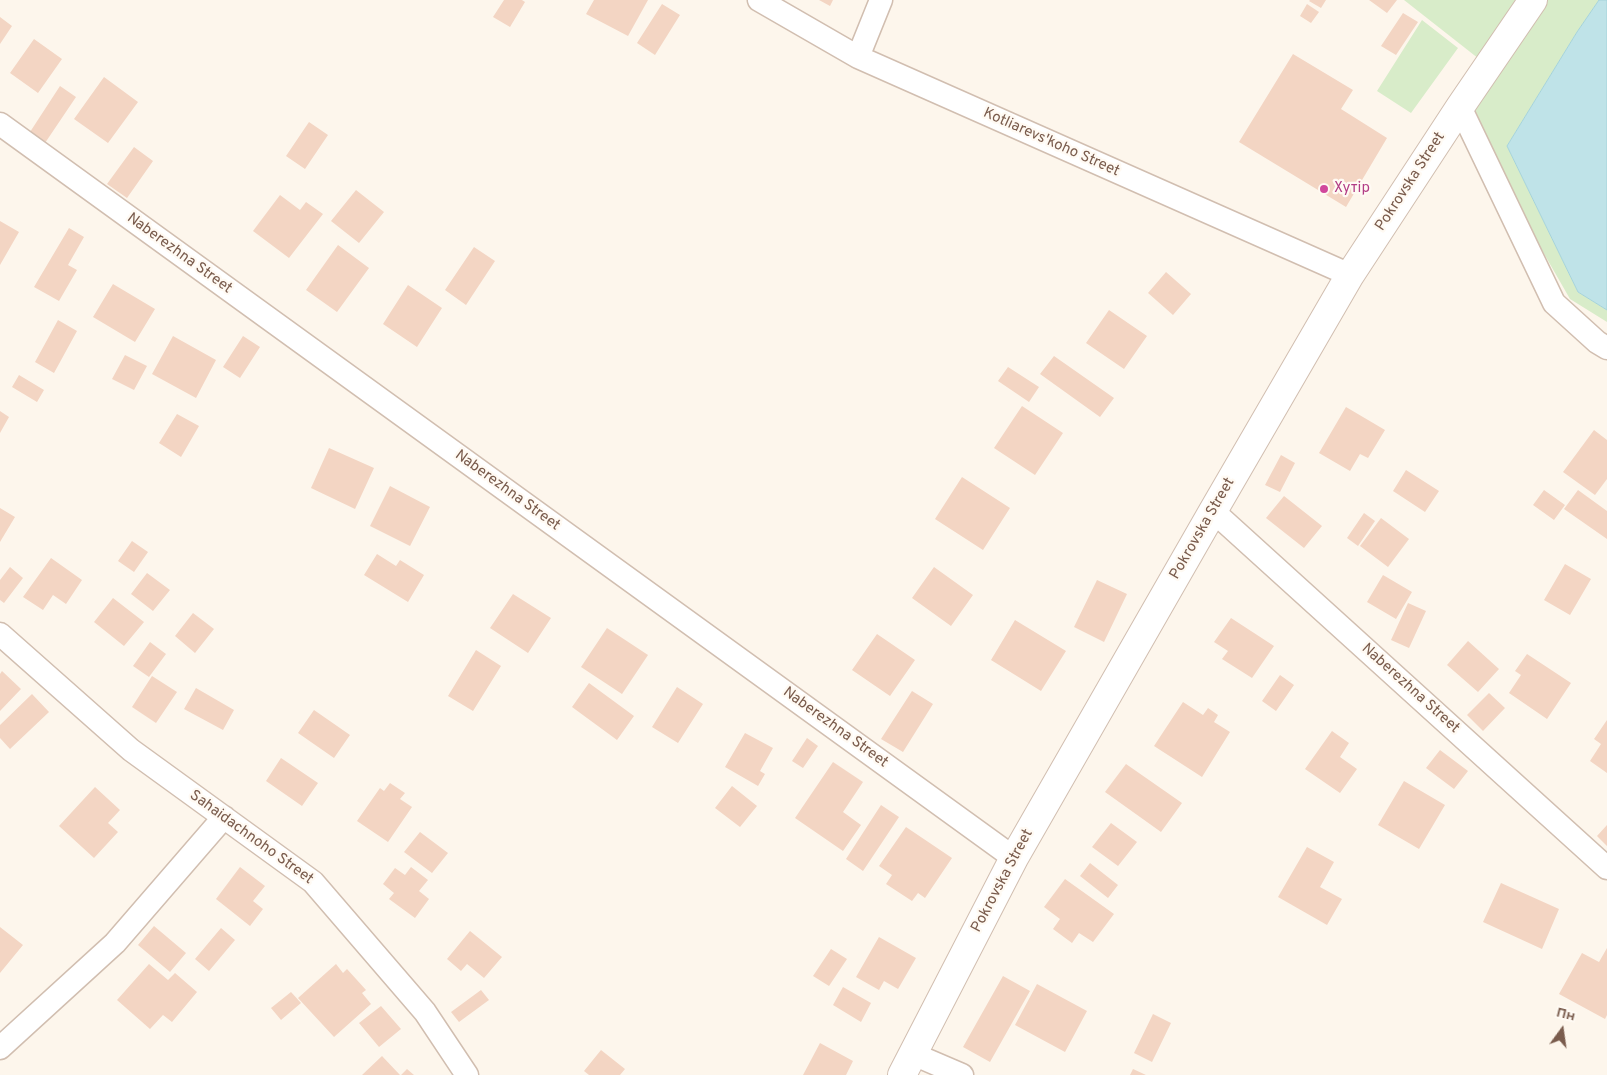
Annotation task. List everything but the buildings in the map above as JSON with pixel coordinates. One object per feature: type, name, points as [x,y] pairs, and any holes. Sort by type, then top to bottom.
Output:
[{"type":"street","name":"Kotliarevs'koho Street","points":[[759,0],[858,57],[1350,275]]},
{"type":"street","points":[[858,57],[880,0]]},
{"type":"street","name":"Pokrovska Street","points":[[908,1064],[1014,858],[1212,511],[1350,275],[1533,0]]},
{"type":"street","points":[[1460,107],[1554,303],[1597,342],[1607,348]]},
{"type":"street","name":"Naberezhna Street","points":[[0,124],[1014,858]]},
{"type":"street","name":"Naberezhna Street","points":[[1212,511],[1607,868]]},
{"type":"street","name":"Sahaidachnoho Street","points":[[0,634],[131,750],[313,882],[425,1012],[467,1075]]},
{"type":"street","points":[[0,1048],[115,943],[224,817]]},
{"type":"street","points":[[908,1064],[962,1075]]},
{"type":"green space","points":[[1404,0],[1599,0],[1577,32],[1507,146],[1578,292],[1607,310],[1607,322],[1570,299],[1460,107],[1488,66]]},
{"type":"green space","points":[[1422,20],[1458,48],[1411,113],[1377,91]]},
{"type":"water","points":[[1599,0],[1607,0],[1607,310],[1578,292],[1507,146],[1577,32]]},
{"type":"place","name":"Хутір","points":[[1324,189]]}]
